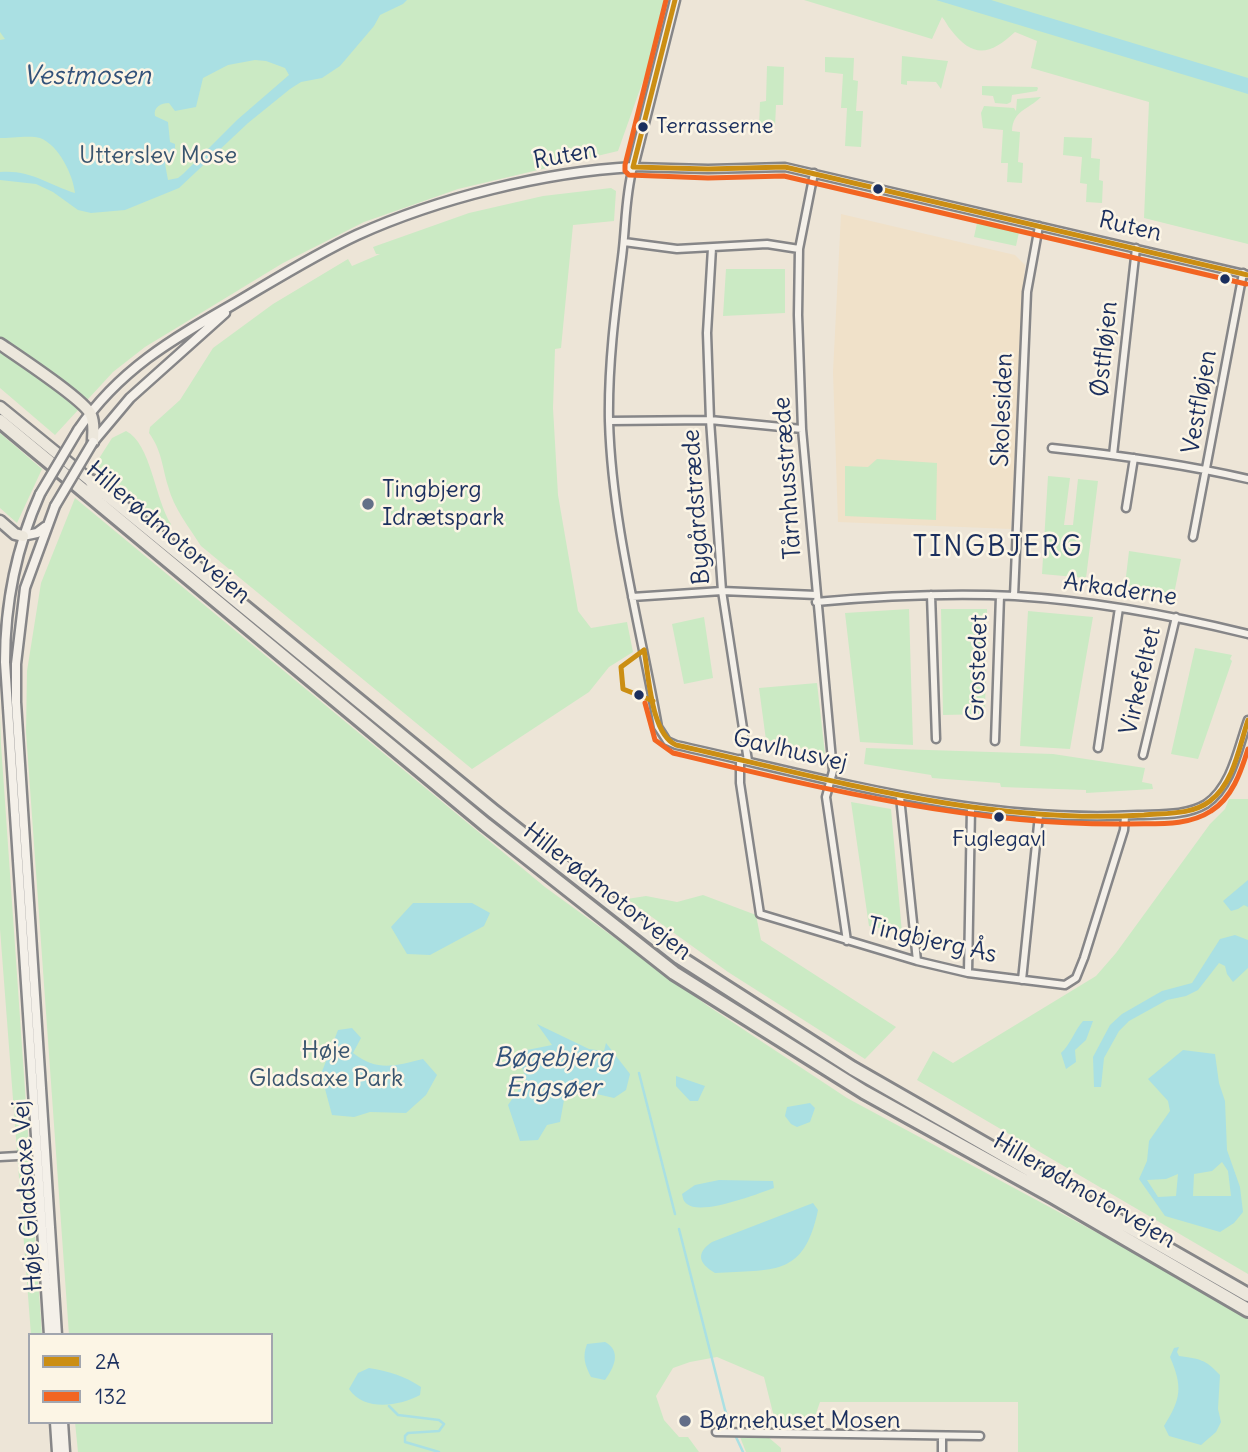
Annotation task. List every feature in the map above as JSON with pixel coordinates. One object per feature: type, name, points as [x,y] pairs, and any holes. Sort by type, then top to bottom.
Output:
[{"type":"highway","name":"Hillerødmotorvejen","points":[[0,421],[486,825],[674,973],[864,1092],[1052,1196],[1248,1310]]},
{"type":"highway","name":"Hillerødmotorvejen","points":[[92,482],[493,811],[679,957],[852,1068],[1248,1295]]},
{"type":"main road","points":[[0,344],[41,372],[90,412],[94,425],[93,442]]},
{"type":"main road","name":"Hillerødmotorvejen","points":[[0,407],[92,482]]},
{"type":"main road","points":[[0,520],[15,534],[23,536]]},
{"type":"street","points":[[632,597],[619,520],[609,421],[611,340],[624,242],[627,189],[675,0]]},
{"type":"street","name":"Ruten","points":[[90,412],[115,385],[164,345],[345,242],[400,218],[457,198],[602,168],[785,167],[1246,274]]},
{"type":"street","name":"Tårnhusstræde","points":[[814,173],[799,249],[802,429],[833,771],[826,797],[847,941]]},
{"type":"street","name":"Skolesiden","points":[[1014,596],[1027,292],[1039,226]]},
{"type":"street","points":[[624,242],[677,249],[767,244],[799,249]]},
{"type":"street","name":"Bygårdstræde","points":[[712,248],[707,333],[722,591],[744,760],[740,783],[760,914]]},
{"type":"street","name":"Østfløjen","points":[[1113,455],[1136,248]]},
{"type":"street","name":"Vestfløjen","points":[[1193,537],[1246,274]]},
{"type":"street","name":"Ruten","points":[[93,442],[130,398],[238,301]]},
{"type":"street","name":"Høje Gladsaxe Vej","points":[[49,1333],[5,662],[7,608],[23,536],[40,494],[90,412]]},
{"type":"street","points":[[609,421],[710,419],[802,429]]},
{"type":"street","name":"Høje Gladsaxe Vej","points":[[57,1333],[16,702],[16,664],[24,588],[55,506],[93,442]]},
{"type":"street","points":[[1052,448],[1134,458],[1248,480]]},
{"type":"street","points":[[1126,508],[1134,458]]},
{"type":"street","points":[[23,536],[37,533],[46,527]]},
{"type":"street","name":"Arkaderne","points":[[632,597],[722,591],[816,599],[931,595],[1014,596],[1176,617],[1248,634]]},
{"type":"street","name":"Grostedet","points":[[931,595],[936,739]]},
{"type":"street","name":"Grostedet","points":[[995,741],[1000,596]]},
{"type":"street","name":"Gavlhusvej","points":[[632,597],[658,727],[667,741],[900,797],[1039,815],[1125,816],[1185,812],[1198,808],[1219,793],[1230,775],[1248,720]]},
{"type":"street","name":"Virkefeltet","points":[[1098,748],[1119,608]]},
{"type":"street","name":"Virkefeltet","points":[[1143,755],[1176,617]]},
{"type":"street","points":[[900,797],[917,961]]},
{"type":"street","points":[[968,973],[971,808]]},
{"type":"street","points":[[1022,980],[1039,815]]},
{"type":"street","name":"Tingbjerg Ås","points":[[760,914],[917,961],[968,973],[1065,985],[1071,983],[1080,973],[1124,830],[1125,816]]},
{"type":"street","points":[[0,1157],[18,1156]]},
{"type":"street","points":[[55,1424],[57,1452]]},
{"type":"street","points":[[63,1424],[65,1452]]},
{"type":"street","points":[[716,1432],[981,1436]]},
{"type":"street","points":[[942,1436],[942,1452]]},
{"type":"shaded area","points":[[841,214],[1015,255],[1025,265],[1011,529],[838,522],[833,372]]},
{"type":"green space","name":"Utterslev Mose","points":[[0,0],[668,0],[654,50],[618,151],[458,189],[364,222],[283,263],[145,347],[113,372],[55,435],[0,388]]},
{"type":"green space","points":[[804,0],[1248,0],[1248,244],[1144,218],[1149,102],[1031,68],[1037,41],[1015,32],[990,49],[975,50],[959,40],[942,17],[932,39]]},
{"type":"green space","points":[[902,56],[948,61],[941,89],[936,82],[907,81],[907,85],[901,84]]},
{"type":"green space","points":[[825,57],[854,58],[853,80],[858,81],[856,111],[863,111],[861,147],[845,146],[847,108],[841,108],[843,74],[825,72]]},
{"type":"green space","points":[[767,66],[784,67],[783,105],[776,105],[775,127],[759,127],[760,102],[766,101]]},
{"type":"green space","points":[[982,86],[1038,88],[1037,91],[1012,95],[1011,102],[1007,104],[995,103],[993,96],[982,95]]},
{"type":"green space","points":[[1041,97],[1018,114],[1013,124],[1012,131],[1020,132],[1018,162],[1023,163],[1022,183],[1007,182],[1008,163],[1001,163],[1003,130],[983,128],[981,113],[984,106],[1014,108],[1016,111],[1017,99]]},
{"type":"green space","points":[[1064,137],[1092,138],[1091,158],[1100,159],[1102,203],[1086,202],[1087,184],[1080,183],[1082,157],[1063,155]]},
{"type":"green space","name":"Tingbjerg Idrætspark","points":[[611,188],[616,191],[614,221],[573,225],[561,348],[555,349],[553,408],[558,495],[578,611],[591,628],[627,622],[633,652],[609,667],[589,692],[472,769],[201,546],[174,502],[159,452],[149,433],[150,427],[180,400],[213,348],[273,304],[348,259],[352,266],[380,254],[376,254],[373,247],[469,213],[543,196]]},
{"type":"green space","points":[[977,223],[1019,232],[1016,246],[974,237]]},
{"type":"green space","points":[[726,269],[785,269],[785,313],[723,316]]},
{"type":"green space","points":[[126,431],[134,437],[147,459],[165,514],[171,524],[168,533],[93,468],[112,438]]},
{"type":"green space","points":[[0,433],[42,469],[17,523],[0,508]]},
{"type":"green space","points":[[877,459],[937,463],[936,520],[845,516],[845,466],[868,467]]},
{"type":"green space","points":[[1048,476],[1070,478],[1064,525],[1073,525],[1078,479],[1098,481],[1086,578],[1042,574]]},
{"type":"green space","name":"Høje Gladsaxe Park","points":[[75,498],[545,887],[708,1006],[847,1098],[1248,1314],[1248,1452],[1018,1452],[1018,1402],[820,1402],[812,1425],[775,1421],[764,1377],[717,1357],[673,1368],[656,1396],[664,1420],[679,1437],[688,1437],[699,1452],[78,1452],[75,1424],[273,1424],[273,1333],[69,1333],[26,732],[27,671],[41,583]]},
{"type":"green space","points":[[1129,551],[1181,559],[1174,594],[1125,585]]},
{"type":"green space","points":[[909,609],[913,745],[860,742],[845,613]]},
{"type":"green space","points":[[941,609],[987,609],[985,714],[943,715]]},
{"type":"green space","points":[[1028,611],[1093,617],[1070,749],[1020,746]]},
{"type":"green space","points":[[704,617],[713,678],[684,684],[672,624]]},
{"type":"green space","points":[[1195,648],[1232,655],[1198,759],[1171,754]]},
{"type":"green space","points":[[817,683],[825,754],[766,740],[759,688]]},
{"type":"green space","points":[[0,716],[42,1333],[31,1333],[0,929]]},
{"type":"green space","points":[[866,748],[1053,754],[1145,768],[1142,782],[1152,784],[1153,789],[1086,793],[1086,790],[1001,787],[1000,783],[932,778],[931,775],[864,764]]},
{"type":"green space","points":[[1229,799],[1248,799],[1248,1274],[917,1080],[933,1051],[953,1063],[1096,976],[1116,953],[1210,824],[1225,809]]},
{"type":"green space","points":[[851,802],[891,809],[902,933],[869,926]]},
{"type":"green space","points":[[703,895],[756,915],[761,940],[896,1027],[865,1059],[728,972],[627,899],[646,896],[677,902]]},
{"type":"green space","points":[[740,1437],[768,1437],[781,1448],[781,1452],[746,1452]]},
{"type":"water","name":"Vestmosen","points":[[0,0],[407,0],[380,15],[340,66],[322,78],[301,82],[290,89],[248,123],[179,188],[125,210],[91,213],[78,210],[53,192],[36,184],[0,180],[0,172],[20,173],[75,193],[64,161],[47,142],[32,137],[0,138],[0,40],[5,39],[0,32]],"holes":[[[255,60],[285,68],[289,75],[237,120],[183,174],[168,180],[165,164],[175,149],[175,144],[170,142],[168,122],[155,116],[156,108],[169,103],[175,111],[196,107],[203,78],[228,65]]]},
{"type":"water","points":[[936,0],[991,0],[1248,78],[1248,94]]},
{"type":"water","points":[[1248,880],[1248,907],[1244,905],[1231,911],[1223,901]]},
{"type":"water","points":[[413,903],[472,903],[490,913],[484,926],[430,955],[407,954],[391,927]]},
{"type":"water","points":[[1235,935],[1248,940],[1248,968],[1233,982],[1225,966],[1219,963],[1198,990],[1167,1000],[1129,1021],[1119,1031],[1104,1058],[1101,1087],[1094,1087],[1093,1057],[1110,1025],[1122,1014],[1162,991],[1192,983],[1220,939]]},
{"type":"water","points":[[1083,1021],[1093,1021],[1086,1040],[1075,1050],[1076,1062],[1066,1069],[1061,1053]]},
{"type":"water","name":"Bøgebjerg Engsøer","points":[[537,1024],[589,1049],[604,1051],[606,1043],[630,1074],[626,1090],[614,1098],[584,1091],[564,1100],[560,1122],[547,1125],[538,1140],[520,1141],[508,1105],[526,1079],[517,1052],[552,1045]]},
{"type":"water","name":"Bøgebjerg Engsøer","points":[[352,1028],[361,1038],[353,1053],[362,1059],[387,1066],[423,1059],[437,1075],[426,1095],[406,1113],[370,1112],[354,1117],[332,1115],[321,1074],[338,1030]]},
{"type":"water","points":[[1183,1050],[1215,1054],[1219,1083],[1225,1101],[1227,1150],[1240,1187],[1243,1212],[1234,1223],[1220,1232],[1165,1216],[1139,1179],[1147,1161],[1149,1141],[1170,1111],[1168,1101],[1148,1079]],"holes":[[[1222,1162],[1228,1171],[1231,1196],[1193,1196],[1194,1174],[1212,1171]],[[1178,1174],[1176,1196],[1158,1197],[1147,1180],[1166,1179]]]},
{"type":"water","points":[[676,1076],[705,1086],[698,1101],[690,1101],[676,1086]]},
{"type":"water","points":[[810,1103],[815,1108],[810,1122],[797,1127],[791,1124],[785,1116],[787,1107]]},
{"type":"water","points":[[719,1180],[773,1181],[774,1188],[716,1206],[694,1207],[684,1201],[682,1194],[695,1185]]},
{"type":"water","points":[[813,1203],[818,1210],[812,1232],[795,1259],[783,1266],[715,1273],[702,1262],[703,1250],[712,1242]]},
{"type":"water","points":[[605,1342],[613,1350],[615,1360],[605,1380],[591,1377],[584,1357],[587,1344]]},
{"type":"water","points":[[1179,1347],[1179,1356],[1202,1361],[1220,1375],[1218,1409],[1221,1422],[1216,1432],[1201,1445],[1169,1436],[1164,1426],[1177,1400],[1177,1377],[1170,1357],[1174,1348]]},
{"type":"water","points":[[369,1368],[390,1372],[409,1380],[421,1387],[420,1395],[393,1404],[364,1401],[349,1389],[358,1373]]},
{"type":"waterway","points":[[639,1073],[675,1214]]},
{"type":"waterway","points":[[679,1229],[732,1429]]},
{"type":"waterway","points":[[389,1406],[398,1415],[439,1420],[444,1424],[439,1431],[408,1433],[405,1436],[405,1442],[439,1452]]},
{"type":"waterway","points":[[736,1437],[743,1452]]},
{"type":"transit line","name":"132","points":[[666,0],[625,165],[625,171],[629,175],[708,178],[784,176],[1246,284]]},
{"type":"transit line","name":"2A","points":[[633,167],[675,0]]},
{"type":"transit line","name":"2A","points":[[633,167],[785,167],[1248,275]]},
{"type":"transit line","name":"2A","points":[[644,650],[656,717],[668,739],[676,745],[849,785],[966,806],[1025,813],[1144,815],[1178,812],[1203,806],[1225,785],[1235,764],[1248,720]]},
{"type":"transit line","name":"2A","points":[[644,650],[621,667],[623,689],[653,701]]},
{"type":"transit line","name":"132","points":[[645,703],[655,740],[673,753],[842,792],[955,812],[1013,819],[1128,824],[1192,820],[1211,811],[1225,799],[1239,775],[1248,749]]},
{"type":"place","name":"Terrasserne","points":[[643,127]]},
{"type":"place","name":"Tingbjerg Idrætspark","points":[[368,504]]},
{"type":"place","name":"Fuglegavl","points":[[999,817]]},
{"type":"place","name":"Børnehuset Mosen","points":[[685,1421]]},
{"type":"district","name":"TINGBJERG","points":[[998,548]]}]
